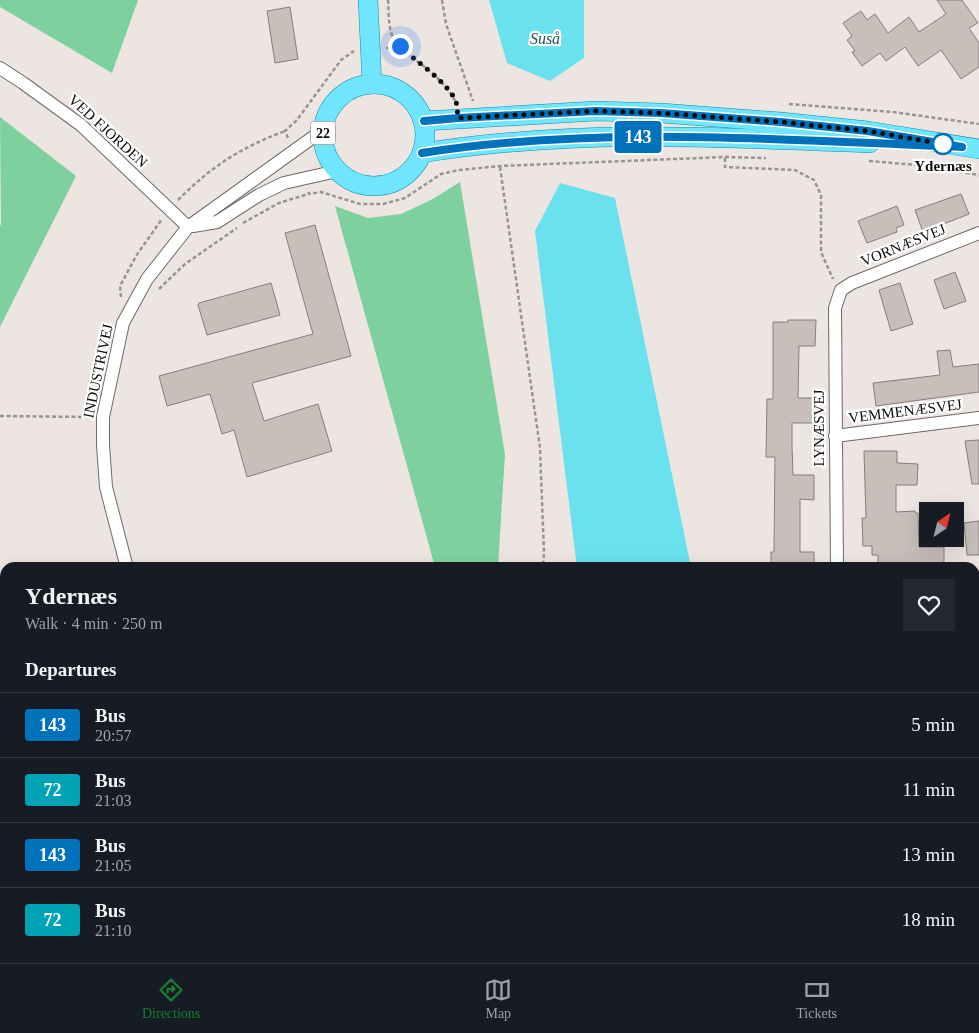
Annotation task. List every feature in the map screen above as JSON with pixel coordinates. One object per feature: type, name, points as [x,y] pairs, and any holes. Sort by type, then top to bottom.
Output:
[{"type":"main road","points":[[368,0],[372,84]]},
{"type":"main road","name":"22","points":[[337,171],[328,159],[323,130],[326,116],[334,103],[344,93],[357,86],[386,85],[410,98],[418,108],[424,121]]},
{"type":"main road","points":[[337,171],[351,181],[367,186],[384,186],[400,179],[414,168],[422,153],[426,137],[424,121],[596,111],[661,113],[781,122],[868,131],[970,148]]},
{"type":"main road","points":[[422,153],[458,147],[586,138],[703,137],[970,148]]},
{"type":"street","name":"VED FJORDEN","points":[[0,68],[81,125],[188,227]]},
{"type":"street","name":"INDUSTRIVEJ","points":[[125,562],[106,487],[102,444],[103,417],[123,323],[147,279],[188,227],[323,130]]},
{"type":"street","points":[[188,227],[217,222],[259,195],[284,183],[337,171]]},
{"type":"street","name":"VORNÆSVEJ","points":[[841,290],[852,283],[979,233]]},
{"type":"street","name":"LYNÆSVEJ","points":[[837,562],[835,308],[841,290]]},
{"type":"street","name":"VEMMENÆSVEJ","points":[[835,436],[979,418]]},
{"type":"path","points":[[388,0],[389,24],[392,35],[412,58],[432,72],[446,88],[456,102],[458,118]]},
{"type":"path","points":[[442,0],[446,24],[472,101]]},
{"type":"path","points":[[458,147],[459,170]]},
{"type":"path","points":[[725,157],[726,167],[795,170],[814,180],[820,195],[821,252],[830,275],[841,290]]},
{"type":"path","points":[[500,166],[540,448],[543,562]]},
{"type":"path","points":[[158,290],[185,264],[241,225],[279,203],[309,194]]},
{"type":"path","points":[[0,416],[103,417]]},
{"type":"green space","points":[[0,0],[138,0],[112,73],[0,7]]},
{"type":"green space","points":[[0,117],[76,176],[0,327],[1,224]]},
{"type":"green space","points":[[460,182],[505,454],[498,562],[434,562],[335,206],[368,218],[401,214],[431,200]]},
{"type":"water","name":"Suså","points":[[489,0],[584,0],[584,58],[550,81],[507,63]]},
{"type":"water","points":[[560,183],[615,198],[690,562],[576,562],[535,231]]},
{"type":"building","points":[[937,0],[962,0],[978,23],[969,28],[979,43],[979,67],[961,79],[941,50],[918,66],[905,47],[886,61],[880,53],[862,66],[852,52],[855,51],[847,40],[852,36],[843,23],[861,11],[867,20],[875,14],[888,33],[909,17],[919,32],[946,14]]},
{"type":"building","points":[[290,7],[298,59],[275,63],[267,11]]},
{"type":"building","points":[[961,194],[969,214],[923,232],[915,210]]},
{"type":"building","points":[[897,206],[904,225],[896,228],[897,232],[867,243],[858,221]]},
{"type":"building","points":[[315,225],[351,356],[252,383],[264,421],[318,404],[332,451],[247,477],[234,430],[222,434],[210,394],[167,406],[159,376],[313,334],[285,233]]},
{"type":"building","points":[[955,272],[966,301],[944,309],[934,280]]},
{"type":"building","points":[[271,283],[280,315],[207,335],[199,303]]},
{"type":"building","points":[[900,283],[913,324],[891,331],[879,290]]},
{"type":"building","points":[[788,320],[816,320],[815,346],[799,346],[798,398],[815,398],[815,423],[792,423],[793,475],[814,475],[814,500],[800,499],[800,552],[814,552],[814,562],[771,562],[771,552],[774,552],[775,457],[766,457],[767,399],[773,399],[773,322],[788,322]]},
{"type":"building","points":[[950,350],[953,367],[979,364],[979,392],[876,406],[873,383],[940,375],[937,351]]},
{"type":"building","points":[[979,440],[979,484],[972,484],[965,441]]},
{"type":"building","points":[[864,451],[897,451],[897,463],[918,464],[917,485],[896,485],[896,512],[915,511],[915,513],[918,513],[919,548],[944,548],[944,562],[878,562],[878,555],[872,555],[872,546],[863,546],[862,518],[866,518]]},
{"type":"building","points":[[979,521],[979,555],[967,555],[964,523]]},
{"type":"bus line","name":"143","points":[[422,153],[458,147],[586,138],[713,137],[962,147],[868,131],[661,113],[596,111],[424,121]]},
{"type":"place","name":"Ydernæs","points":[[943,144]]},
{"type":"route","points":[[400,46],[412,58],[432,72],[446,88],[456,102],[458,118],[596,111],[661,113],[868,131],[943,144]]}]
